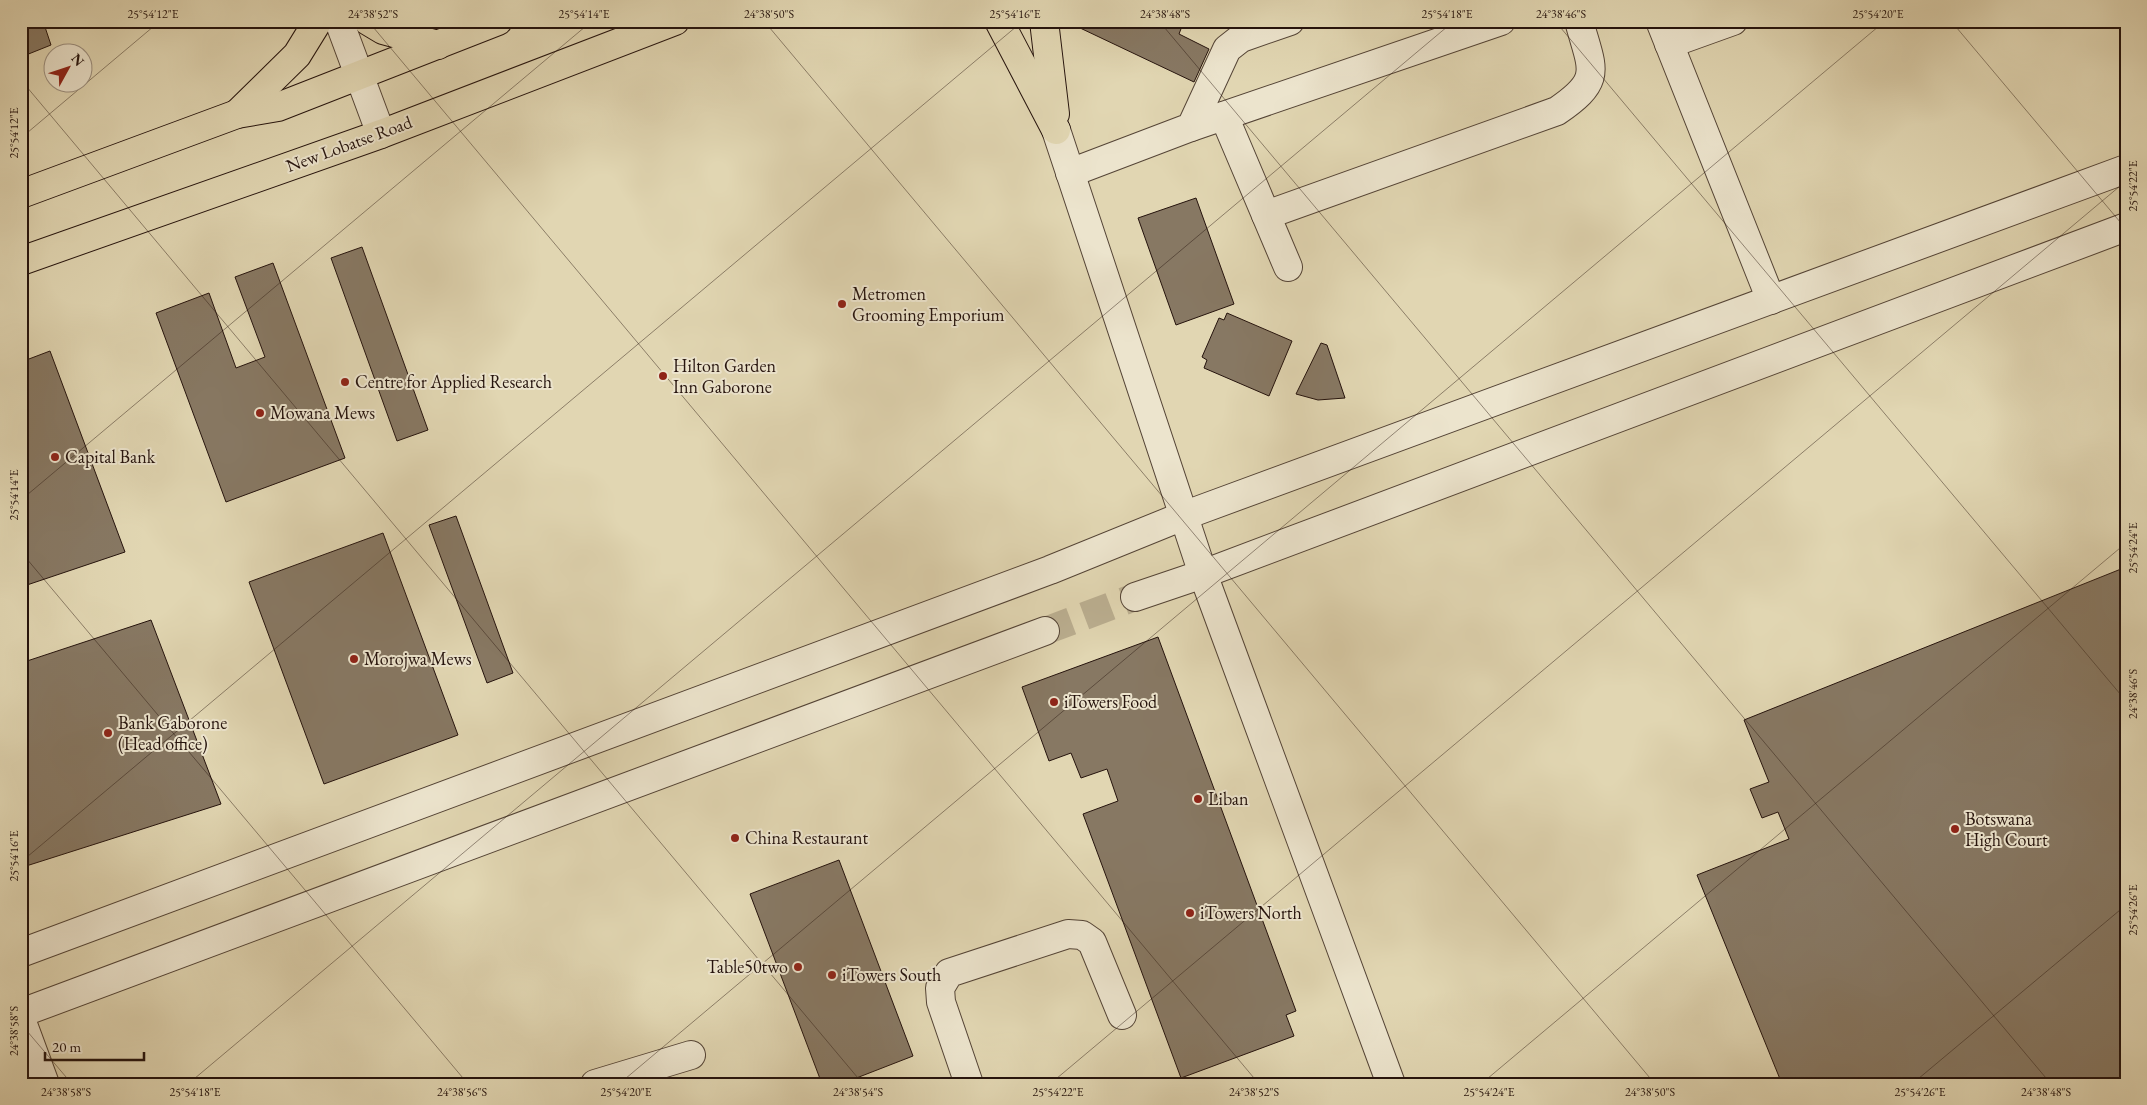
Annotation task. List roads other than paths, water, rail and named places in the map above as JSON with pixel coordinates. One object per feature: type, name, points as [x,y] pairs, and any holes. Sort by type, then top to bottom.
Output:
[{"type":"main road","points":[[237,114],[297,55],[318,21]]},
{"type":"main road","points":[[368,21],[383,30],[438,45]]},
{"type":"main road","points":[[21,194],[237,114],[278,107],[498,21]]},
{"type":"main road","name":"New Lobatse Road","points":[[21,262],[381,134],[676,21]]},
{"type":"main road","points":[[998,21],[1056,130]]},
{"type":"main road","points":[[1044,21],[1056,130]]},
{"type":"street","points":[[338,21],[381,134]]},
{"type":"street","points":[[1191,127],[1227,49],[1240,38],[1290,21]]},
{"type":"street","points":[[1070,173],[1191,127],[1501,21]]},
{"type":"street","points":[[1266,215],[1557,111],[1573,100],[1587,86],[1592,69],[1579,21]]},
{"type":"street","points":[[1733,21],[1665,33],[1771,300]]},
{"type":"street","points":[[1224,116],[1288,267]]},
{"type":"street","points":[[1056,130],[1203,574],[1391,1084]]},
{"type":"street","points":[[21,953],[1032,577],[1183,516],[2126,169]]},
{"type":"street","points":[[1135,597],[1203,574],[2126,227]]},
{"type":"street","points":[[21,1013],[1045,631]]},
{"type":"street","points":[[969,1084],[941,1002],[940,988],[949,973],[1068,934],[1082,935],[1092,942],[1122,1015]]},
{"type":"street","points":[[21,1019],[45,1084]]},
{"type":"street","points":[[595,1084],[691,1055]]},
{"type":"tunnel","points":[[1045,631],[1135,597]]},
{"type":"place","name":"Metromen Grooming Emporium","points":[[842,304]]},
{"type":"place","name":"Hilton Garden Inn Gaborone","points":[[663,376]]},
{"type":"place","name":"Centre for Applied Research","points":[[345,382]]},
{"type":"place","name":"Mowana Mews","points":[[260,413]]},
{"type":"place","name":"Capital Bank","points":[[55,457]]},
{"type":"place","name":"Morojwa Mews","points":[[354,659]]},
{"type":"place","name":"iTowers Food","points":[[1054,702]]},
{"type":"place","name":"Bank Gaborone (Head office)","points":[[108,733]]},
{"type":"place","name":"Liban","points":[[1198,799]]},
{"type":"place","name":"Botswana High Court","points":[[1955,829]]},
{"type":"place","name":"China Restaurant","points":[[735,838]]},
{"type":"place","name":"iTowers North","points":[[1190,913]]},
{"type":"place","name":"Table50two","points":[[798,967]]},
{"type":"place","name":"iTowers South","points":[[832,975]]}]
